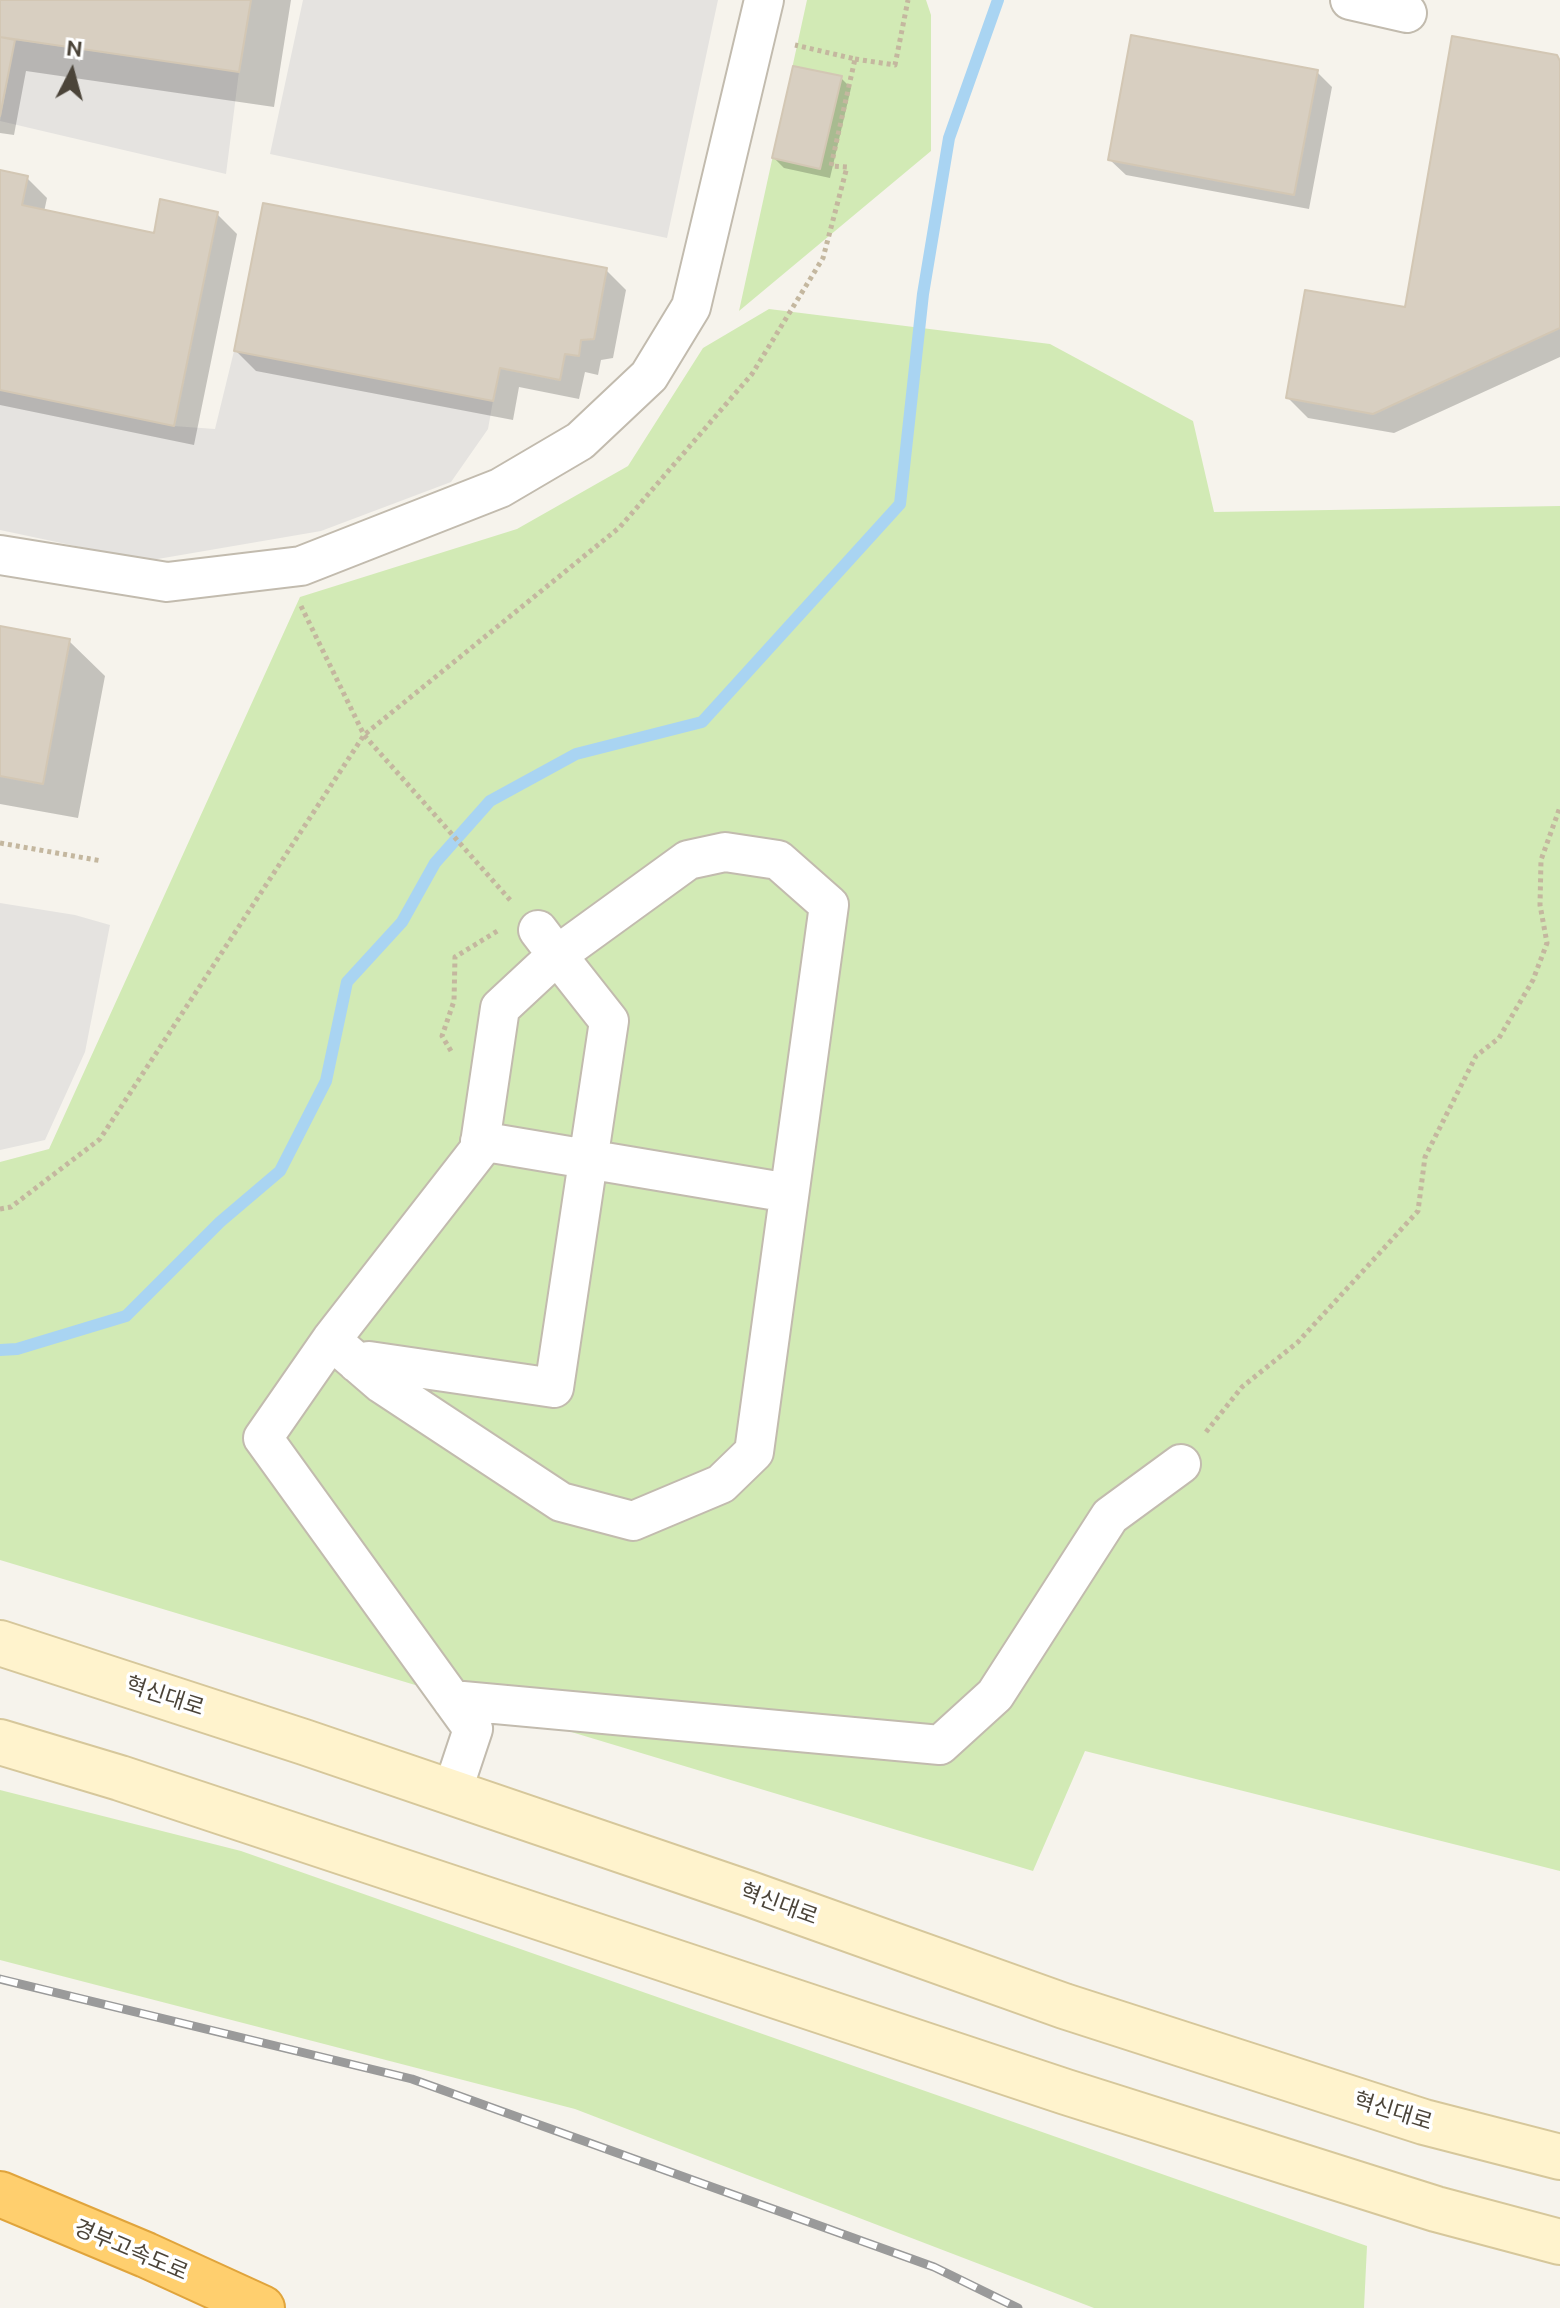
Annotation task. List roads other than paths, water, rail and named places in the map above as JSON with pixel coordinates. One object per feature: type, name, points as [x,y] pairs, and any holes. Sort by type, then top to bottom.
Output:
[{"type":"highway","name":"경부고속도로","points":[[0,2194],[262,2308]]},
{"type":"main road","name":"혁신대로","points":[[0,1643],[452,1792],[1079,2011],[1424,2122],[1560,2157]]},
{"type":"main road","points":[[0,1742],[135,1783],[1066,2092],[1436,2209],[1560,2242]]},
{"type":"street","points":[[1350,0],[1407,13]]},
{"type":"street","points":[[0,555],[167,582],[301,566],[500,488],[580,441],[649,376],[691,307],[760,18]]},
{"type":"street","points":[[344,1352],[382,1384],[561,1502],[633,1521],[721,1484],[754,1452],[829,905],[778,860],[725,852],[688,860],[547,943],[500,1008],[479,1150],[344,1352],[263,1438],[473,1729],[452,1792]]},
{"type":"street","points":[[344,1352],[369,1361],[554,1388],[609,1021],[547,943]]},
{"type":"street","points":[[480,1141],[789,1193]]},
{"type":"street","points":[[452,1700],[940,1745],[995,1695],[1110,1516],[1181,1464]]},
{"type":"waterway","points":[[0,1350],[17,1349],[126,1316],[220,1222],[280,1171],[326,1081],[347,982],[402,922],[435,863],[490,801],[576,754],[702,722],[900,504],[923,294],[949,138],[998,0]]},
{"type":"railway","points":[[0,1979],[412,2079],[934,2267],[1018,2308]]}]
